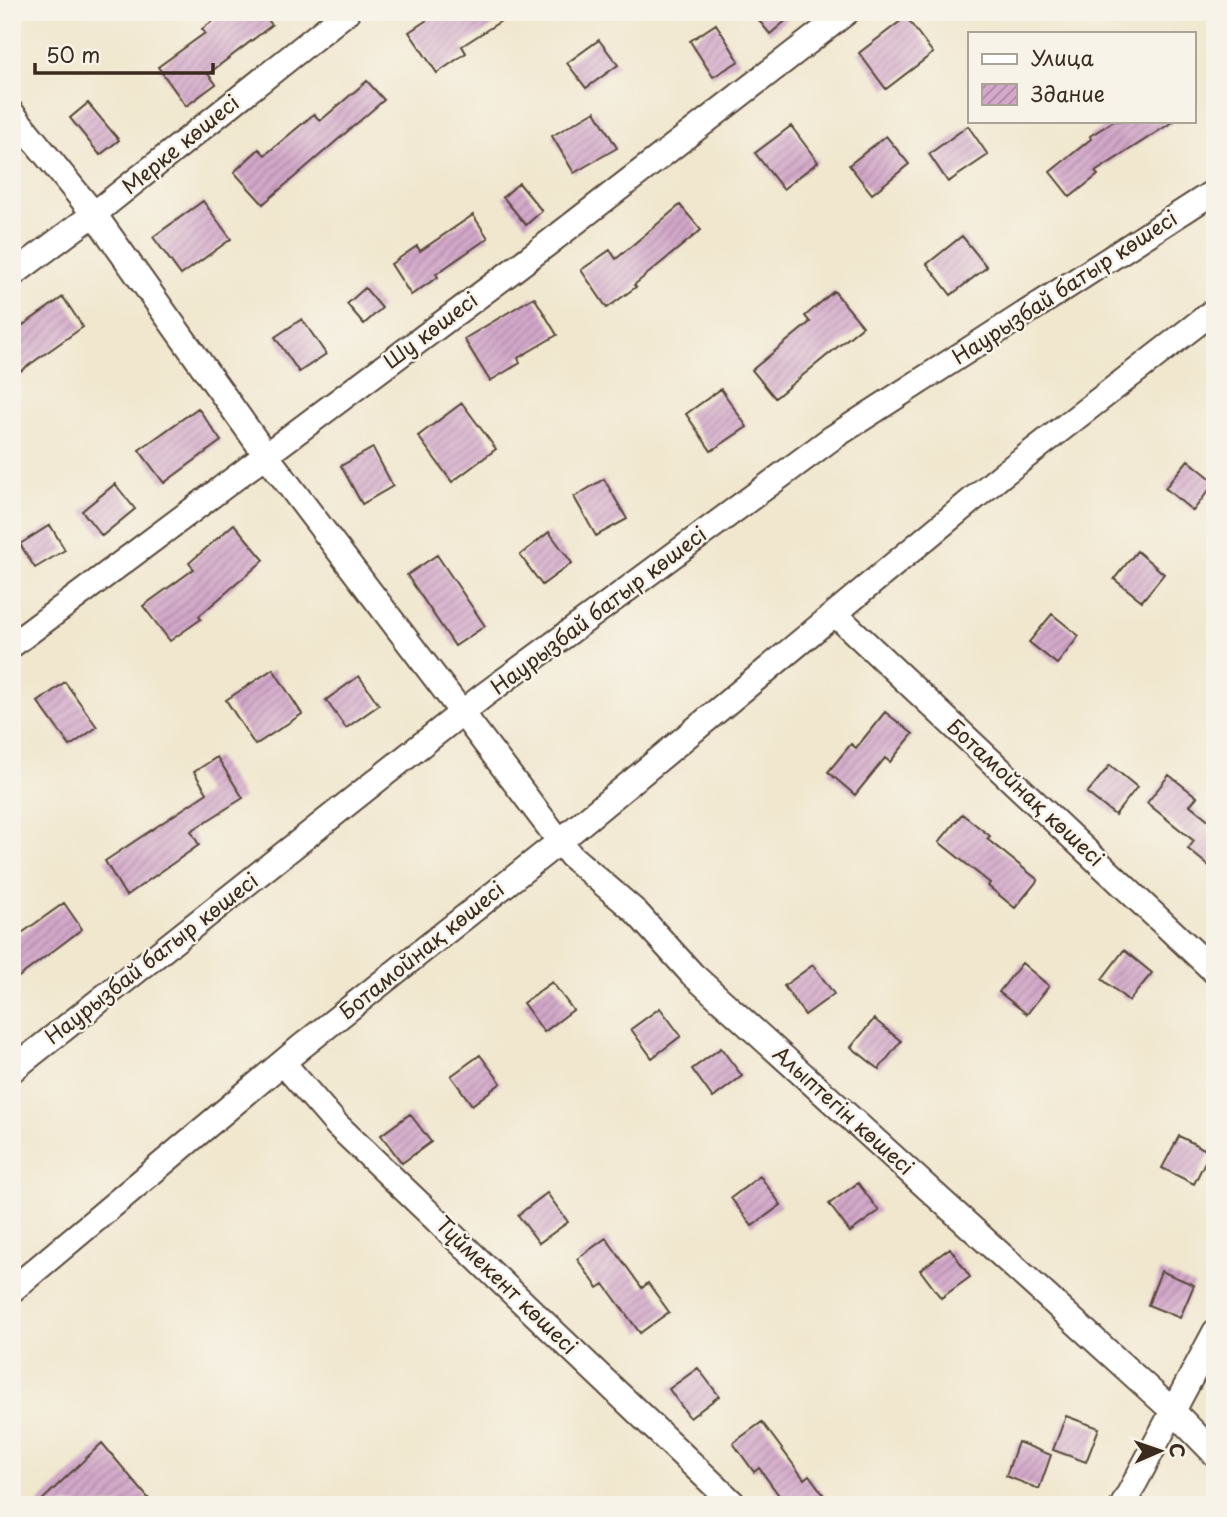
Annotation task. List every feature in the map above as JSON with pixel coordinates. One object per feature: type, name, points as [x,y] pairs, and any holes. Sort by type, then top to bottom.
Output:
[{"type":"street","name":"Мерке көшесі","points":[[12,275],[94,214],[347,12]]},
{"type":"street","name":"Шу көшесі","points":[[12,645],[520,265],[847,12]]},
{"type":"street","name":"Алыптегін көшесі","points":[[12,113],[94,214],[266,455],[570,856],[636,912],[692,974],[1173,1411],[1215,1454]]},
{"type":"street","name":"Наурызбай батыр көшесі","points":[[12,1070],[462,713],[832,438],[1215,191]]},
{"type":"street","name":"Ботамойнақ көшесі","points":[[12,1290],[283,1063],[559,842],[1002,475],[1215,310]]},
{"type":"street","name":"Ботамойнақ көшесі","points":[[835,614],[1215,972]]},
{"type":"street","name":"Түймекент көшесі","points":[[283,1063],[337,1125],[735,1505]]},
{"type":"street","points":[[1123,1505],[1215,1332]]},
{"type":"building","points":[[225,12],[262,12],[272,25],[208,74],[216,84],[186,106],[158,67],[205,33],[202,29]]},
{"type":"building","points":[[439,12],[515,12],[462,46],[466,53],[437,73],[409,32]]},
{"type":"building","points":[[752,12],[796,12],[770,34]]},
{"type":"building","points":[[906,17],[933,53],[886,89],[859,53]]},
{"type":"building","points":[[716,24],[739,61],[713,77],[690,41]]},
{"type":"building","points":[[599,40],[618,65],[586,88],[567,63]]},
{"type":"building","points":[[367,81],[384,100],[263,204],[234,172],[259,149],[265,155],[314,114],[320,121]]},
{"type":"building","points":[[88,103],[119,140],[100,155],[70,118]]},
{"type":"building","points":[[595,111],[617,148],[574,173],[552,136]]},
{"type":"building","points":[[1112,122],[1172,122],[1095,172],[1098,175],[1070,197],[1050,172],[1091,139],[1090,136]]},
{"type":"building","points":[[791,126],[818,162],[783,189],[755,153]]},
{"type":"building","points":[[968,126],[988,155],[948,182],[929,154]]},
{"type":"building","points":[[886,136],[909,164],[872,194],[849,165]]},
{"type":"building","points":[[519,183],[542,211],[526,225],[503,197]]},
{"type":"building","points":[[203,201],[231,239],[181,275],[153,237]]},
{"type":"building","points":[[680,205],[701,230],[634,285],[636,287],[607,308],[581,270],[610,250],[616,259]]},
{"type":"building","points":[[473,215],[488,238],[411,295],[391,264],[417,246],[420,251]]},
{"type":"building","points":[[962,236],[987,267],[951,295],[927,264]]},
{"type":"building","points":[[365,288],[382,308],[364,324],[347,304]]},
{"type":"building","points":[[834,291],[863,326],[775,398],[752,370],[810,322],[805,316]]},
{"type":"building","points":[[63,297],[83,327],[12,377],[12,333]]},
{"type":"building","points":[[534,297],[557,335],[518,358],[520,363],[490,381],[464,339]]},
{"type":"building","points":[[302,319],[326,354],[299,372],[275,337]]},
{"type":"building","points":[[721,389],[747,427],[711,451],[686,414]]},
{"type":"building","points":[[462,403],[496,449],[452,482],[418,436]]},
{"type":"building","points":[[198,408],[221,441],[164,483],[139,450]]},
{"type":"building","points":[[373,448],[393,486],[362,504],[341,466]]},
{"type":"building","points":[[1188,460],[1215,482],[1193,511],[1165,488]]},
{"type":"building","points":[[604,479],[627,519],[596,536],[574,497]]},
{"type":"building","points":[[115,484],[135,509],[102,536],[82,511]]},
{"type":"building","points":[[234,524],[264,560],[199,616],[201,619],[170,641],[143,606],[194,569],[189,563]]},
{"type":"building","points":[[50,525],[65,550],[35,568],[20,544]]},
{"type":"building","points":[[549,532],[572,563],[542,585],[520,555]]},
{"type":"building","points":[[1137,551],[1164,574],[1142,601],[1114,579]]},
{"type":"building","points":[[437,555],[485,626],[455,646],[407,575]]},
{"type":"building","points":[[1052,614],[1079,636],[1057,664],[1029,642]]},
{"type":"building","points":[[273,669],[302,714],[255,745],[226,700]]},
{"type":"building","points":[[359,676],[379,705],[346,728],[326,700]]},
{"type":"building","points":[[65,682],[97,727],[70,746],[38,702]]},
{"type":"building","points":[[885,712],[913,734],[890,762],[885,758],[855,795],[828,772],[851,744],[856,748]]},
{"type":"building","points":[[217,757],[243,798],[191,831],[199,845],[126,896],[105,861],[207,793],[194,772]]},
{"type":"building","points":[[1110,765],[1137,787],[1115,815],[1087,793]]},
{"type":"building","points":[[1169,775],[1197,797],[1190,805],[1210,821],[1215,815],[1215,871],[1188,849],[1194,841],[1147,803]]},
{"type":"building","points":[[962,814],[990,836],[987,839],[1038,880],[1015,908],[988,886],[990,883],[939,842]]},
{"type":"building","points":[[64,903],[82,929],[12,982],[12,940]]},
{"type":"building","points":[[1124,950],[1152,973],[1129,1001],[1102,979]]},
{"type":"building","points":[[1022,963],[1049,986],[1027,1014],[999,992]]},
{"type":"building","points":[[813,965],[834,994],[805,1015],[784,986]]},
{"type":"building","points":[[552,982],[573,1010],[544,1032],[523,1003]]},
{"type":"building","points":[[660,1008],[681,1036],[652,1058],[631,1029]]},
{"type":"building","points":[[874,1019],[901,1041],[879,1069],[851,1047]]},
{"type":"building","points":[[721,1048],[742,1076],[713,1098],[692,1069]]},
{"type":"building","points":[[480,1055],[501,1083],[472,1105],[451,1076]]},
{"type":"building","points":[[410,1114],[431,1142],[402,1163],[381,1135]]},
{"type":"building","points":[[1179,1136],[1210,1152],[1194,1184],[1162,1168]]},
{"type":"building","points":[[760,1176],[781,1205],[752,1226],[731,1198]]},
{"type":"building","points":[[858,1183],[879,1211],[850,1232],[829,1204]]},
{"type":"building","points":[[547,1193],[568,1222],[539,1243],[518,1215]]},
{"type":"building","points":[[606,1238],[642,1288],[648,1283],[669,1312],[640,1333],[604,1284],[598,1288],[577,1259]]},
{"type":"building","points":[[950,1248],[970,1277],[941,1298],[920,1270]]},
{"type":"building","points":[[1161,1271],[1194,1285],[1180,1318],[1148,1305]]},
{"type":"building","points":[[698,1368],[719,1396],[690,1418],[669,1389]]},
{"type":"building","points":[[1066,1416],[1099,1428],[1086,1462],[1053,1450]]},
{"type":"building","points":[[762,1422],[804,1479],[809,1475],[831,1505],[786,1505],[759,1468],[754,1472],[733,1443]]},
{"type":"building","points":[[1018,1442],[1051,1455],[1039,1489],[1006,1476]]},
{"type":"building","points":[[102,1443],[154,1505],[37,1505]]}]
